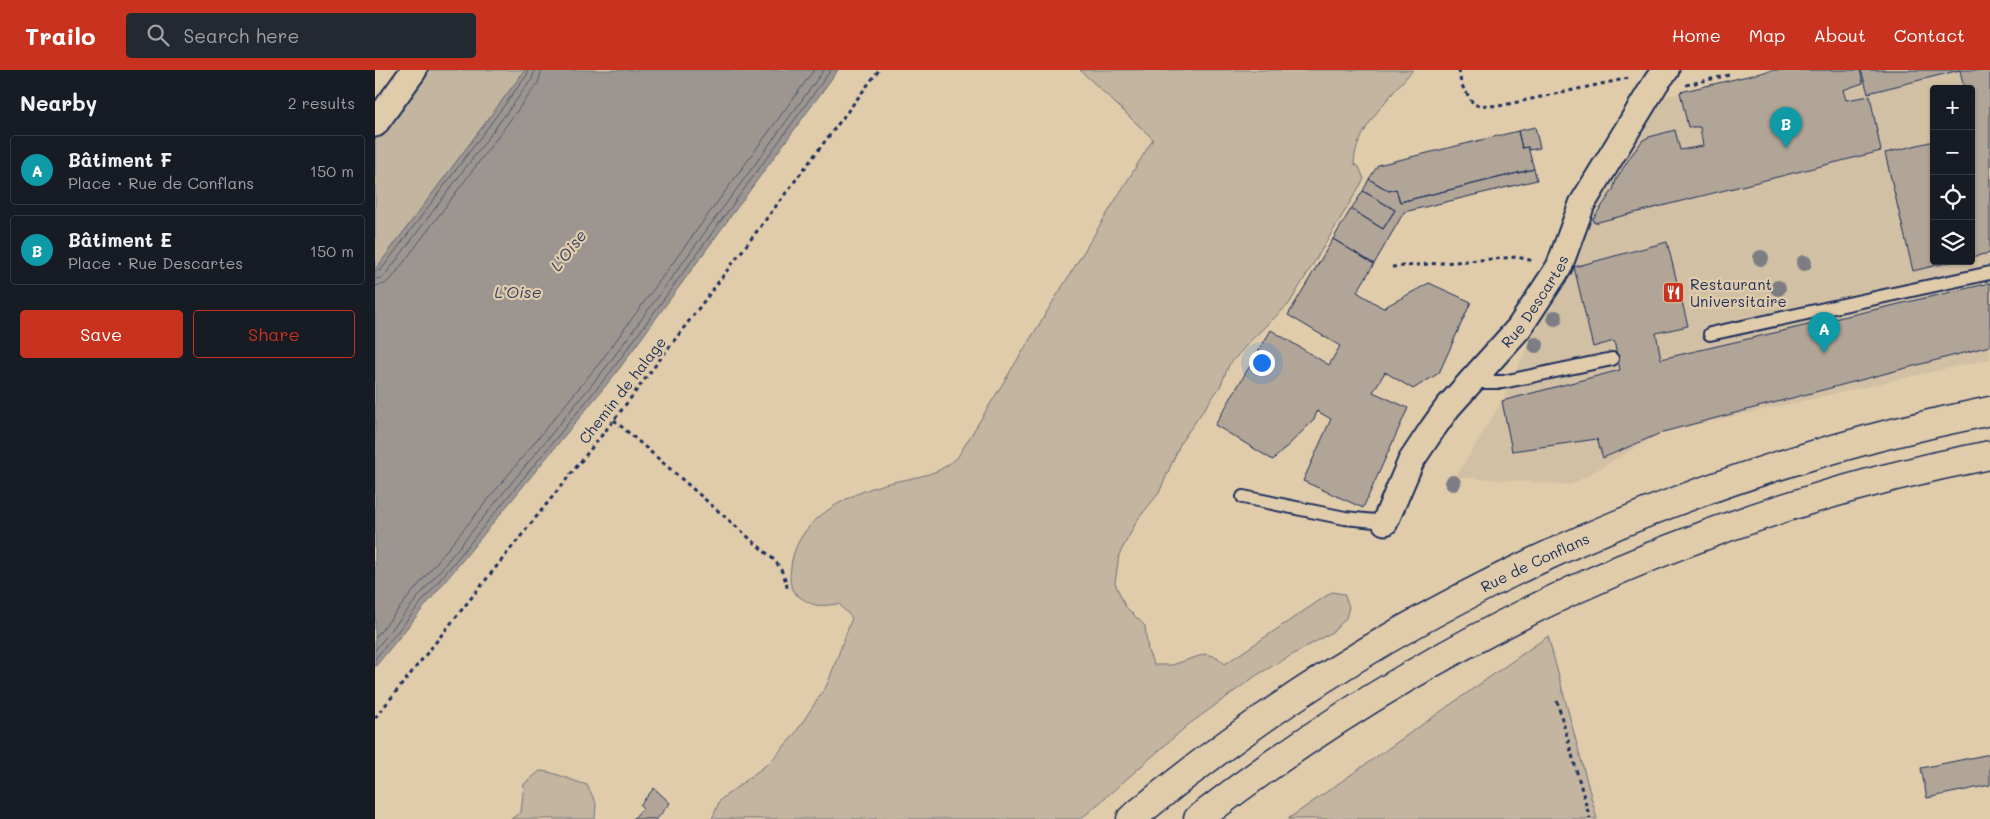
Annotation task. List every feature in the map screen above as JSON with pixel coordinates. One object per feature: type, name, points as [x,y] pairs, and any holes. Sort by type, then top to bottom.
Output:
[{"type":"main road","name":"Rue de Conflans","points":[[1131,819],[1229,742],[1310,686],[1434,612],[1522,566],[1660,506],[1750,474],[1876,437],[1990,411]]},
{"type":"main road","points":[[1198,819],[1303,742],[1385,690],[1470,641],[1557,597],[1655,554],[1785,507],[1877,481],[1990,455]]},
{"type":"street","points":[[375,124],[414,70]]},
{"type":"street","name":"Rue Descartes","points":[[1385,522],[1411,461],[1448,407],[1519,328],[1559,266],[1582,204],[1657,81],[1673,78]]},
{"type":"lane","points":[[1710,334],[1990,273]]},
{"type":"lane","points":[[1471,382],[1503,382],[1613,359]]},
{"type":"lane","points":[[1243,497],[1345,518],[1385,522]]},
{"type":"path","name":"Chemin de halage","points":[[375,718],[614,420],[879,70]]},
{"type":"path","points":[[1459,70],[1461,84],[1474,105],[1499,106],[1637,76]]},
{"type":"path","points":[[1673,78],[1729,75]]},
{"type":"path","points":[[1392,268],[1517,257],[1559,266]]},
{"type":"path","points":[[614,420],[771,557],[785,574],[788,592]]},
{"type":"path","points":[[1557,702],[1590,819]]},
{"type":"shaded area","points":[[422,70],[525,70],[375,270],[375,135]]},
{"type":"shaded area","points":[[1080,70],[1413,70],[1376,114],[1360,139],[1354,164],[1359,167],[1364,179],[1289,304],[1252,339],[1229,365],[1220,387],[1181,442],[1159,493],[1138,519],[1119,555],[1115,583],[1125,606],[1145,626],[1148,651],[1154,665],[1172,665],[1205,654],[1217,657],[1225,664],[1332,592],[1344,594],[1349,607],[1346,618],[1334,631],[1257,675],[1188,725],[1081,819],[712,819],[720,800],[770,762],[794,735],[827,685],[852,618],[839,604],[813,604],[797,595],[792,589],[790,582],[791,567],[794,551],[801,537],[822,514],[835,505],[878,486],[937,471],[957,458],[1153,139]]},
{"type":"shaded area","points":[[1776,70],[1990,70],[1990,359],[1663,432],[1571,485],[1456,477],[1502,401],[1596,202],[1660,98]]},
{"type":"shaded area","points":[[1548,636],[1597,819],[1288,819]]},
{"type":"shaded area","points":[[540,771],[552,773],[587,785],[596,803],[595,819],[511,819],[521,812],[524,784]]},
{"type":"water","name":"L’Oise","points":[[525,70],[838,70],[616,373],[375,667],[375,270]]},
{"type":"building","points":[[1773,70],[1860,70],[1863,83],[1843,90],[1846,100],[1870,96],[1881,151],[1594,223],[1593,219],[1613,190],[1616,180],[1643,140],[1675,130],[1680,150],[1703,146],[1700,127],[1688,127],[1680,92]]},
{"type":"building","points":[[1861,70],[1960,70],[1868,93]]},
{"type":"building","points":[[1960,70],[1990,70],[1990,253],[1975,256],[1975,85],[1963,85]]},
{"type":"building","points":[[1535,127],[1540,148],[1529,150],[1528,147],[1522,148],[1518,131]]},
{"type":"building","points":[[1518,131],[1522,148],[1528,147],[1534,169],[1400,202],[1396,189],[1389,191],[1369,179],[1378,165]]},
{"type":"building","points":[[1930,142],[1930,265],[1938,265],[1913,271],[1885,153]]},
{"type":"building","points":[[1534,169],[1537,180],[1404,212],[1374,264],[1333,239],[1351,209],[1383,229],[1395,210],[1363,191],[1369,179],[1389,191],[1396,189],[1400,202]]},
{"type":"building","points":[[1363,191],[1395,210],[1383,229],[1351,209]]},
{"type":"building","points":[[1333,239],[1374,264],[1357,292],[1383,308],[1429,283],[1471,302],[1439,373],[1413,389],[1385,372],[1373,392],[1408,408],[1363,508],[1303,481],[1331,419],[1317,411],[1314,420],[1273,460],[1215,425],[1271,330],[1329,365],[1340,346],[1288,315]]},
{"type":"building","points":[[1667,242],[1688,326],[1656,333],[1661,359],[1990,283],[1990,346],[1663,432],[1603,458],[1597,439],[1512,451],[1502,401],[1620,370],[1614,341],[1593,347],[1574,267]]},
{"type":"building","points":[[1990,754],[1990,785],[1927,798],[1921,768]]},
{"type":"building","points":[[654,788],[670,803],[657,819],[633,819],[643,808],[640,805]]},
{"type":"place","name":"Bâtiment E","points":[[1786,148]]},
{"type":"place","name":"Restaurant Universitaire","points":[[1674,293]]},
{"type":"place","name":"Bâtiment F","points":[[1824,353]]},
{"type":"water label","name":"L'Oise","points":[[568,250]]}]
